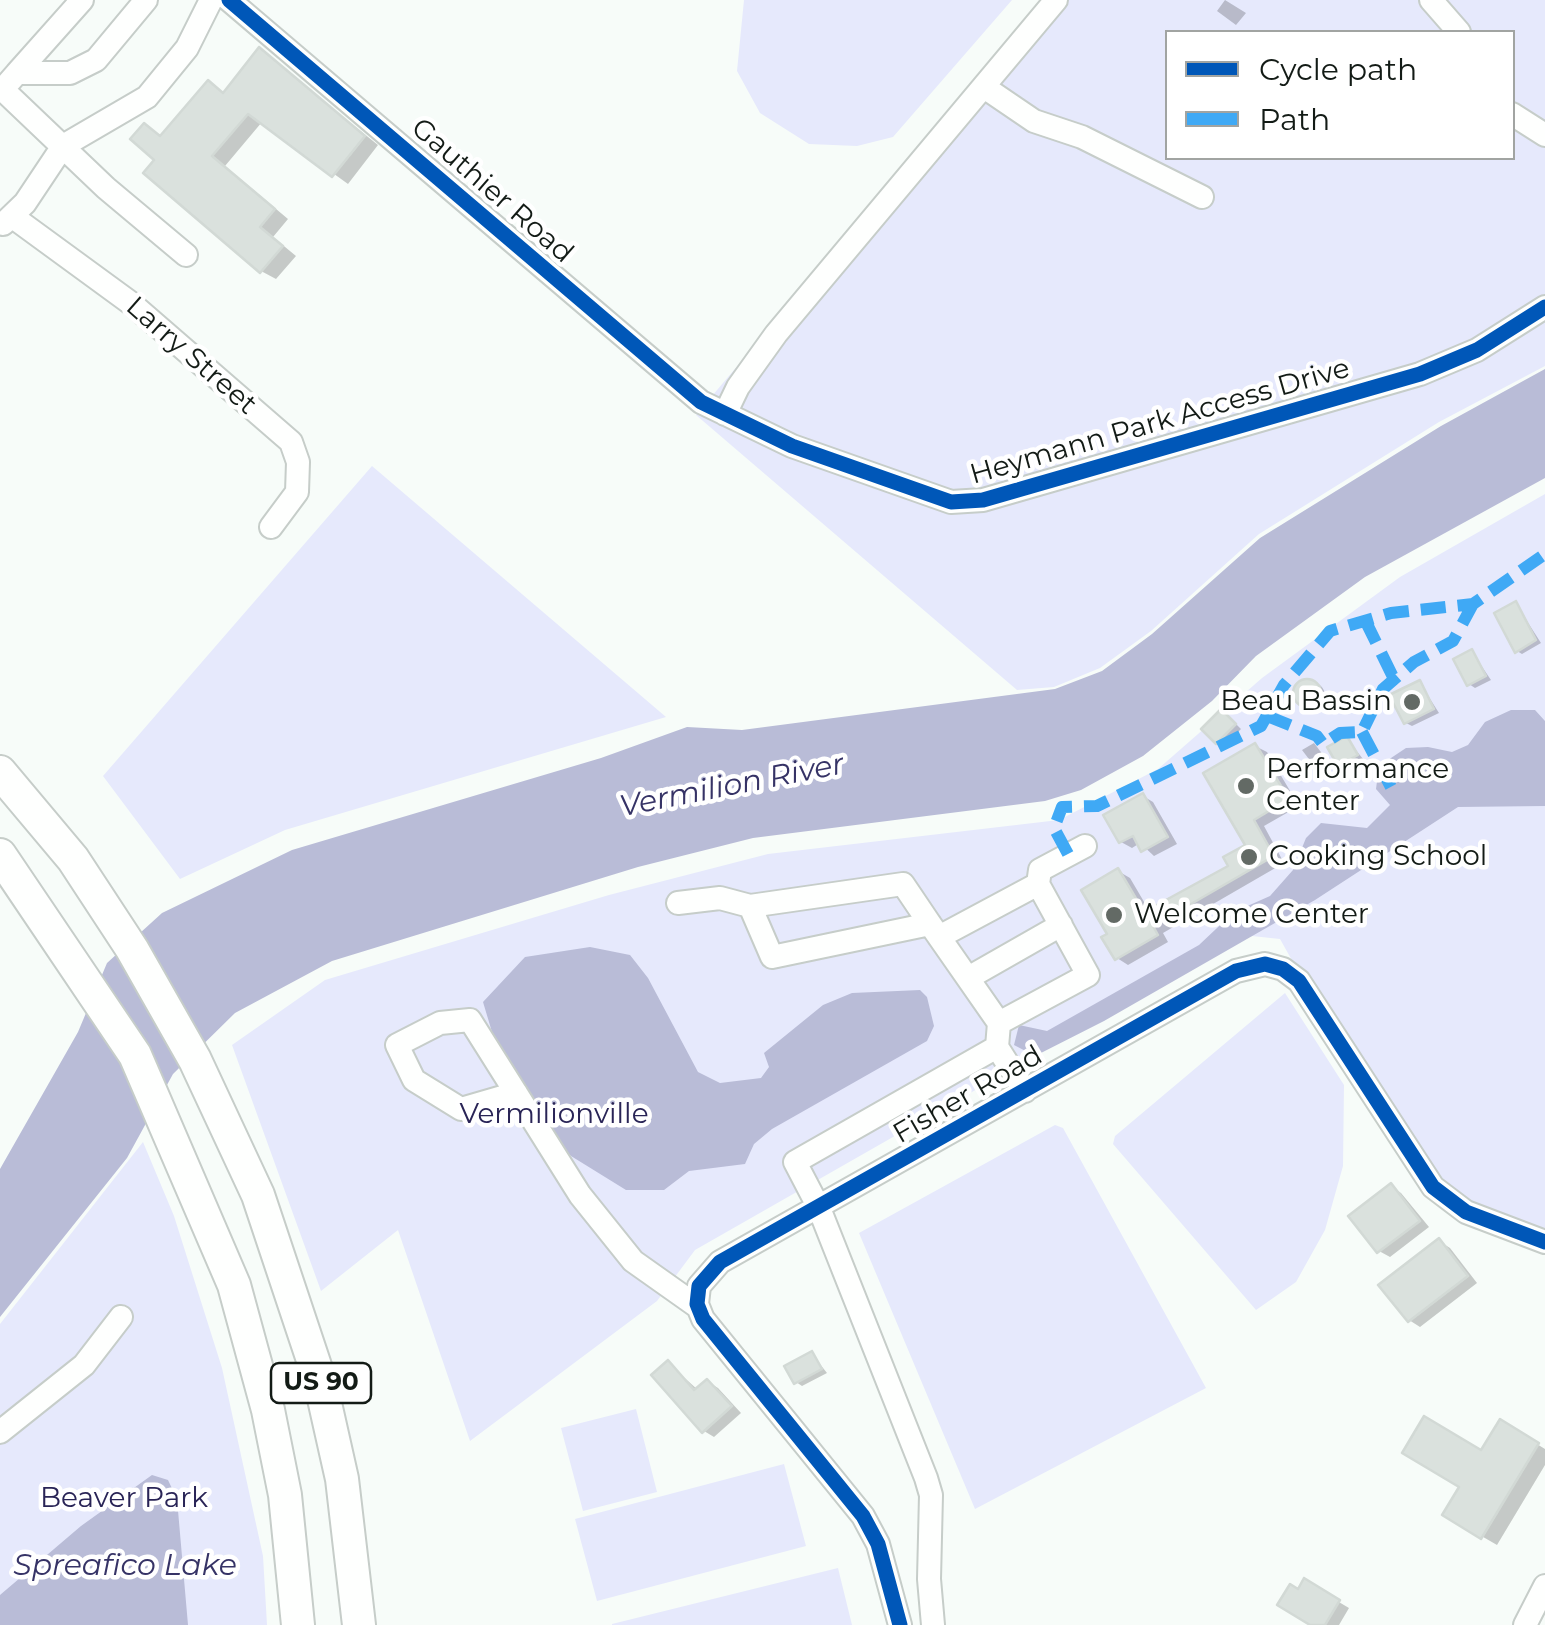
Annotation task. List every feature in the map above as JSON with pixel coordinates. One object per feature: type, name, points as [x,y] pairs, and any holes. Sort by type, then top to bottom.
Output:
[{"type":"highway","name":"US 90","points":[[0,772],[73,859],[132,948],[195,1060],[258,1195],[293,1289],[320,1381],[344,1492],[359,1625]]},
{"type":"highway","name":"US 90","points":[[6,863],[135,1055],[234,1285],[268,1410],[296,1568],[298,1625]]},
{"type":"street","points":[[7,83],[82,0]]},
{"type":"street","points":[[7,83],[70,73],[96,60],[146,0]]},
{"type":"street","name":"Larry Street","points":[[211,0],[188,48],[148,97],[64,146],[6,222],[132,304],[291,442],[298,462],[298,492],[271,527]]},
{"type":"street","name":"Gauthier Road","points":[[230,0],[672,379],[725,414]]},
{"type":"street","points":[[725,414],[738,387],[776,334],[1056,0]]},
{"type":"street","points":[[1430,0],[1457,30]]},
{"type":"street","points":[[7,83],[64,146],[186,255]]},
{"type":"street","points":[[984,87],[1034,121],[1082,136],[1202,198]]},
{"type":"street","points":[[1515,116],[1545,135]]},
{"type":"street","name":"Heymann Park Access Drive","points":[[725,414],[792,446],[892,484],[967,503],[1420,374],[1477,350],[1545,307]]},
{"type":"street","points":[[998,1023],[1088,975],[1038,884],[1040,870],[1085,846]]},
{"type":"street","points":[[678,903],[720,898],[750,906],[902,884],[998,1023],[997,1047],[1025,1091]]},
{"type":"street","points":[[750,906],[772,957],[935,930],[1038,884]]},
{"type":"street","points":[[968,978],[1060,925]]},
{"type":"street","name":"Fisher Road","points":[[698,1307],[699,1286],[711,1269],[1236,971],[1256,964],[1273,965],[1291,974],[1306,990],[1434,1187],[1466,1212],[1545,1242]]},
{"type":"street","points":[[516,1093],[461,1109],[414,1080],[397,1045],[440,1023],[470,1020],[516,1093],[580,1195],[632,1261],[698,1307],[863,1516],[878,1544],[900,1625]]},
{"type":"street","points":[[934,1625],[929,1579],[931,1495],[820,1208],[795,1162],[997,1047]]},
{"type":"street","points":[[0,1432],[84,1364],[121,1317]]},
{"type":"street","points":[[1526,1625],[1545,1586]]},
{"type":"green space","points":[[744,0],[1012,0],[893,137],[857,146],[809,144],[760,113],[737,71]]},
{"type":"green space","points":[[1046,0],[1545,0],[1545,366],[1439,422],[1259,534],[1151,631],[1100,668],[1054,687],[1017,690],[696,415]]},
{"type":"green space","points":[[372,466],[666,717],[285,830],[180,879],[103,776]]},
{"type":"green space","name":"Vermilionville","points":[[1545,494],[1545,1236],[1488,1216],[1440,1181],[1307,987],[1280,939],[1252,936],[1136,981],[1035,1056],[695,1250],[657,1301],[470,1441],[398,1230],[321,1291],[232,1045],[325,980],[609,895],[768,854],[1059,820],[1158,769],[1262,678],[1400,577]]},
{"type":"green space","points":[[1285,993],[1344,1085],[1343,1166],[1325,1230],[1296,1282],[1256,1310],[1113,1144],[1115,1136]]},
{"type":"green space","points":[[1055,1125],[1063,1128],[1206,1388],[975,1509],[859,1233]]},
{"type":"green space","name":"Beaver Park","points":[[143,1142],[174,1216],[222,1368],[263,1556],[267,1625],[0,1625],[0,1324]]},
{"type":"green space","points":[[636,1409],[657,1492],[583,1511],[561,1428]]},
{"type":"green space","points":[[784,1464],[806,1546],[597,1601],[575,1519]]},
{"type":"green space","points":[[838,1568],[852,1625],[612,1625],[612,1624]]},
{"type":"water","name":"Vermilion River","points":[[1545,369],[1545,478],[1365,577],[1256,656],[1212,701],[1143,756],[1081,790],[1045,801],[753,838],[638,867],[332,961],[235,1013],[173,1074],[127,1158],[0,1317],[0,1169],[78,1032],[107,963],[162,913],[292,850],[601,758],[687,727],[742,730],[1055,689],[1102,671],[1152,634],[1260,538],[1441,426]]},
{"type":"water","points":[[1511,710],[1535,710],[1545,721],[1545,806],[1458,807],[1315,900],[1104,1021],[1035,1056],[1014,1045],[1019,1025],[1047,1031],[1199,945],[1234,912],[1270,896],[1293,870],[1306,838],[1321,823],[1367,828],[1390,805],[1376,789],[1379,766],[1406,748],[1452,752],[1468,745],[1485,722]]},
{"type":"water","points":[[590,947],[630,955],[648,978],[698,1072],[720,1083],[761,1078],[769,1067],[764,1053],[823,1005],[852,993],[920,990],[927,997],[934,1026],[927,1041],[772,1129],[754,1144],[745,1164],[689,1171],[664,1190],[626,1190],[571,1156],[550,1133],[495,1042],[483,1002],[525,957]]},
{"type":"water","name":"Spreafico Lake","points":[[152,1475],[168,1480],[177,1499],[188,1625],[0,1625],[0,1595],[81,1526]]},
{"type":"building","points":[[259,47],[365,136],[332,177],[248,114],[212,156],[275,209],[260,227],[283,246],[260,273],[143,173],[154,160],[130,139],[144,123],[160,136],[208,80],[223,93]]},
{"type":"building","points":[[1516,601],[1536,640],[1515,653],[1494,613]]},
{"type":"building","points":[[1472,649],[1486,676],[1467,686],[1453,659]]},
{"type":"building","points":[[1307,679],[1317,683],[1321,693],[1317,703],[1307,707],[1297,703],[1293,693],[1297,683]]},
{"type":"building","name":"Beau Bassin","points":[[1420,680],[1434,709],[1404,724],[1389,695]]},
{"type":"building","points":[[1221,709],[1236,724],[1216,744],[1201,729]]},
{"type":"building","points":[[1347,736],[1358,755],[1338,766],[1327,747]]},
{"type":"building","points":[[1255,743],[1289,799],[1254,820],[1274,856],[1153,926],[1158,935],[1115,960],[1101,937],[1107,934],[1081,890],[1118,868],[1144,912],[1228,866],[1223,857],[1245,845],[1203,773]]},
{"type":"building","points":[[1143,793],[1168,837],[1141,852],[1133,836],[1119,843],[1103,815]]},
{"type":"building","points":[[1391,1183],[1420,1221],[1377,1253],[1348,1216]]},
{"type":"building","points":[[1439,1238],[1468,1276],[1408,1322],[1378,1285]]},
{"type":"building","points":[[812,1351],[822,1369],[794,1384],[784,1366]]},
{"type":"building","points":[[668,1360],[694,1390],[707,1379],[732,1406],[702,1433],[651,1375]]},
{"type":"building","points":[[1424,1416],[1481,1450],[1500,1419],[1539,1443],[1481,1539],[1442,1515],[1459,1487],[1402,1453]]},
{"type":"building","points":[[1304,1578],[1340,1600],[1325,1625],[1310,1625],[1277,1605],[1290,1584],[1298,1589]]},
{"type":"marked path","points":[[1068,854],[1054,828],[1062,807],[1097,806],[1261,726],[1284,685],[1330,631],[1391,613],[1473,604],[1545,554]]},
{"type":"marked path","points":[[1267,716],[1317,736],[1323,744],[1340,733],[1362,732],[1383,689],[1414,662],[1453,641],[1473,604]]},
{"type":"marked path","points":[[1365,620],[1393,677]]},
{"type":"marked path","points":[[1362,732],[1392,789]]},
{"type":"cycle path","points":[[229,0],[701,402],[792,446],[951,502],[983,500],[1420,374],[1477,350],[1545,307]]},
{"type":"cycle path","points":[[900,1625],[878,1544],[863,1516],[703,1319],[697,1304],[699,1286],[720,1262],[1236,971],[1265,964],[1283,969],[1299,981],[1433,1187],[1466,1212],[1545,1242]]},
{"type":"place","name":"Beau Bassin","points":[[1412,702]]},
{"type":"place","name":"Performance Center","points":[[1246,786]]},
{"type":"place","name":"Cooking School","points":[[1249,857]]},
{"type":"place","name":"Welcome Center","points":[[1114,915]]}]
